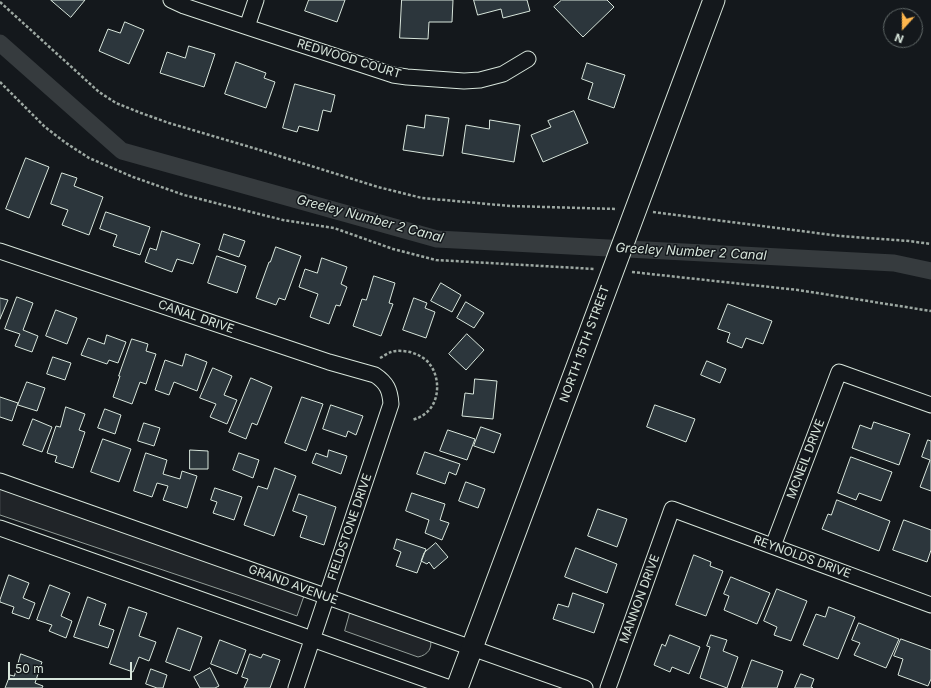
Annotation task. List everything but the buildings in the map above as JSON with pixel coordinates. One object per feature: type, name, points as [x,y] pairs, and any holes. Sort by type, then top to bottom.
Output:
[{"type":"street","name":"REDWOOD COURT","points":[[171,0],[184,6],[393,75],[464,81],[480,80],[503,74],[528,60]]},
{"type":"street","points":[[247,27],[256,0]]},
{"type":"street","name":"NORTH 15TH STREET","points":[[457,688],[714,0]]},
{"type":"street","name":"CANAL DRIVE","points":[[0,251],[329,362],[375,375],[389,389]]},
{"type":"street","name":"MCNEIL DRIVE","points":[[773,546],[839,372],[931,405]]},
{"type":"street","name":"FIELDSTONE DRIVE","points":[[296,688],[391,404],[391,394],[389,389]]},
{"type":"street","name":"GRAND AVENUE","points":[[0,481],[585,688]]},
{"type":"street","name":"REYNOLDS DRIVE","points":[[672,509],[931,605]]},
{"type":"street","name":"MANNON DRIVE","points":[[608,688],[672,509]]},
{"type":"street","points":[[0,528],[450,688]]},
{"type":"path","points":[[0,2],[99,92],[116,103],[169,123],[260,150],[378,188],[422,198],[510,206],[634,214],[931,244]]},
{"type":"path","points":[[0,82],[46,127],[66,143],[89,158],[133,177],[184,195],[283,220],[334,228],[393,249],[436,260],[613,269],[798,290],[931,311]]},
{"type":"path","points":[[380,358],[392,352],[404,351],[416,354],[427,361],[434,371],[437,383],[436,396],[431,408],[422,417],[412,420]]},
{"type":"shaded area","points":[[0,489],[305,593],[297,616],[0,515]]},
{"type":"shaded area","points":[[350,613],[430,638],[430,648],[425,655],[418,657],[345,631]]},
{"type":"waterway","name":"Greeley Number 2 Canal","points":[[0,43],[122,151],[437,239],[894,263],[931,271]]}]
